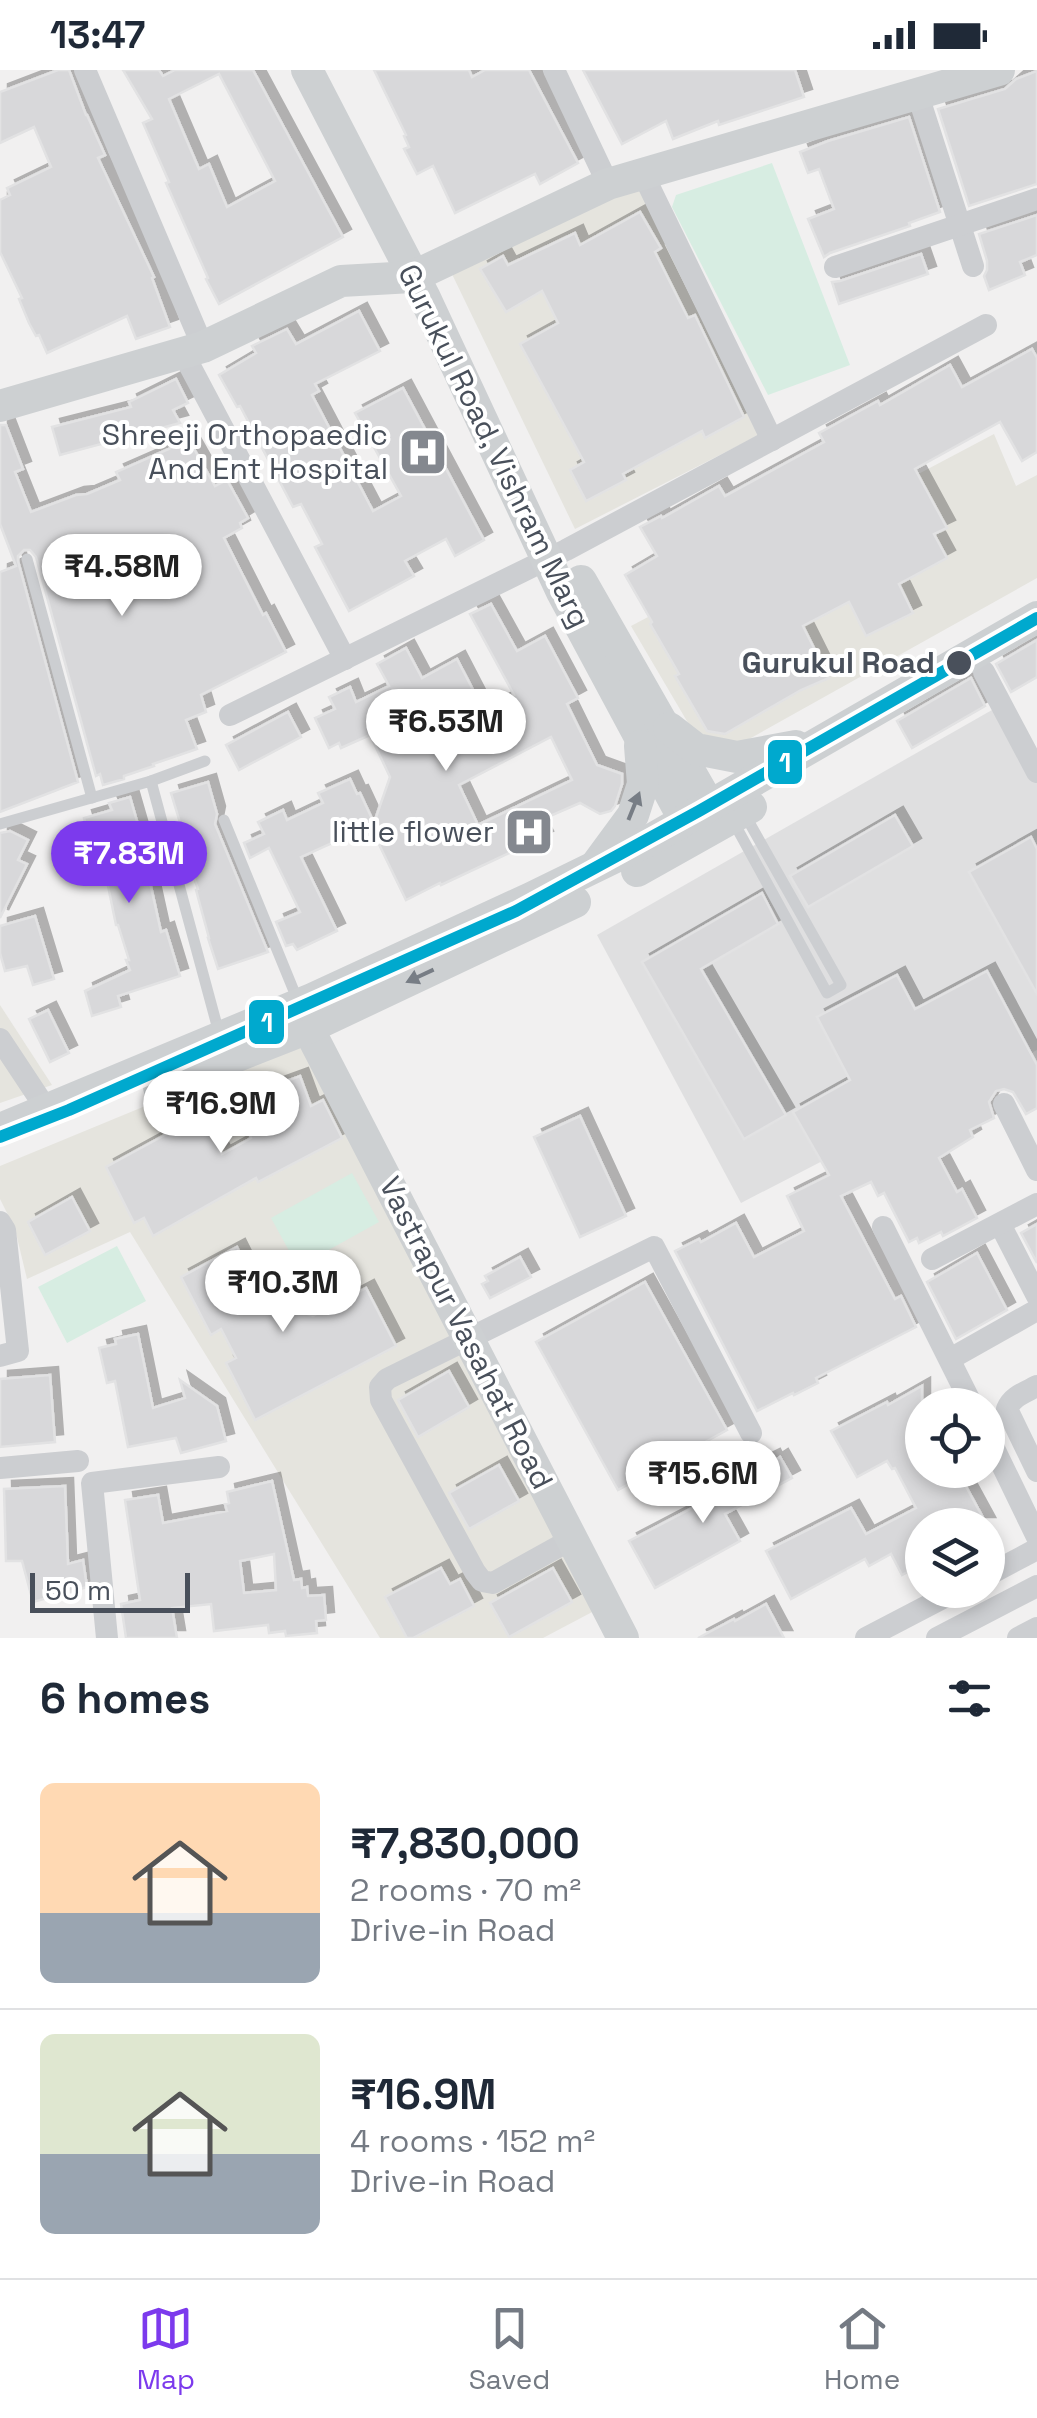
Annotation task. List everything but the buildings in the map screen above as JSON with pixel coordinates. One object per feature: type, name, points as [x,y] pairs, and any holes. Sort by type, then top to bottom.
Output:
[{"type":"street","points":[[85,70],[193,350],[344,659]]},
{"type":"street","name":"Gurukul Road, Vishram Marg","points":[[307,70],[421,272]]},
{"type":"street","name":"Gurukul Road, Vishram Marg","points":[[330,70],[556,555],[650,729],[714,820]]},
{"type":"street","points":[[554,70],[608,184]]},
{"type":"street","points":[[0,406],[193,350],[341,281],[421,272],[608,184],[998,70]]},
{"type":"street","points":[[917,92],[973,266]]},
{"type":"street","points":[[642,174],[772,440]]},
{"type":"street","points":[[835,268],[1037,198]]},
{"type":"street","points":[[230,716],[556,555],[986,326]]},
{"type":"street","points":[[0,1129],[220,1038],[304,1016],[558,910],[663,858],[819,742],[1037,617]]},
{"type":"street","points":[[0,1153],[214,1065],[652,838],[714,820],[1037,643]]},
{"type":"street","points":[[984,672],[1037,772]]},
{"type":"street","points":[[594,867],[633,815],[643,784],[650,729],[696,749],[737,757],[819,742]]},
{"type":"street","name":"Vastrapur Vasahat Road","points":[[304,1016],[623,1638]]},
{"type":"street","points":[[0,1039],[47,1110]]},
{"type":"street","points":[[1004,1104],[1037,1170]]},
{"type":"street","points":[[932,1259],[1037,1204]]},
{"type":"street","points":[[0,1222],[18,1350],[0,1356]]},
{"type":"street","points":[[1000,1224],[1037,1296]]},
{"type":"street","points":[[882,1227],[964,1388]]},
{"type":"street","points":[[572,1539],[493,1583],[482,1581],[381,1400],[380,1387],[469,1337],[654,1247],[751,1432]]},
{"type":"street","points":[[950,1359],[1037,1310]]},
{"type":"street","points":[[1037,1386],[1016,1397],[1007,1408],[1037,1471]]},
{"type":"street","points":[[0,1468],[78,1461]]},
{"type":"street","points":[[106,1638],[92,1483],[219,1467]]},
{"type":"street","points":[[1005,1471],[1037,1538]]},
{"type":"street","points":[[1005,1565],[1037,1549]]},
{"type":"street","points":[[937,1638],[1037,1586]]},
{"type":"street","points":[[866,1638],[924,1608]]},
{"type":"street","points":[[1018,1638],[1037,1628]]},
{"type":"lane","points":[[27,559],[92,798]]},
{"type":"lane","points":[[0,824],[151,781],[205,761]]},
{"type":"lane","points":[[151,781],[220,1038]]},
{"type":"lane","points":[[224,820],[304,1016]]},
{"type":"lane","points":[[714,820],[840,985],[827,993],[714,820]]},
{"type":"shaded area","points":[[641,184],[763,433],[575,529],[450,270]]},
{"type":"shaded area","points":[[994,434],[1016,486],[1037,475],[1037,578],[733,748],[701,745],[631,626]]},
{"type":"shaded area","points":[[999,706],[1037,778],[1037,1050],[741,1203],[597,935]]},
{"type":"shaded area","points":[[0,1005],[52,1085],[0,1103]]},
{"type":"shaded area","points":[[305,1040],[596,1610],[543,1638],[380,1638],[130,1232],[27,1279],[15,1229],[0,1199],[0,1166]]},
{"type":"green space","points":[[772,163],[850,365],[768,395],[672,207],[676,195]]},
{"type":"green space","points":[[352,1173],[379,1222],[298,1267],[271,1218]]},
{"type":"green space","points":[[117,1246],[146,1301],[67,1343],[38,1287]]},
{"type":"transit line","name":"1","points":[[0,1137],[516,911],[1037,618]]},
{"type":"place","name":"Shreeji Orthopaedic And Ent Hospital","points":[[423,452]]},
{"type":"place","name":"Gurukul Road","points":[[959,663]]},
{"type":"place","name":"little flower","points":[[529,832]]}]
